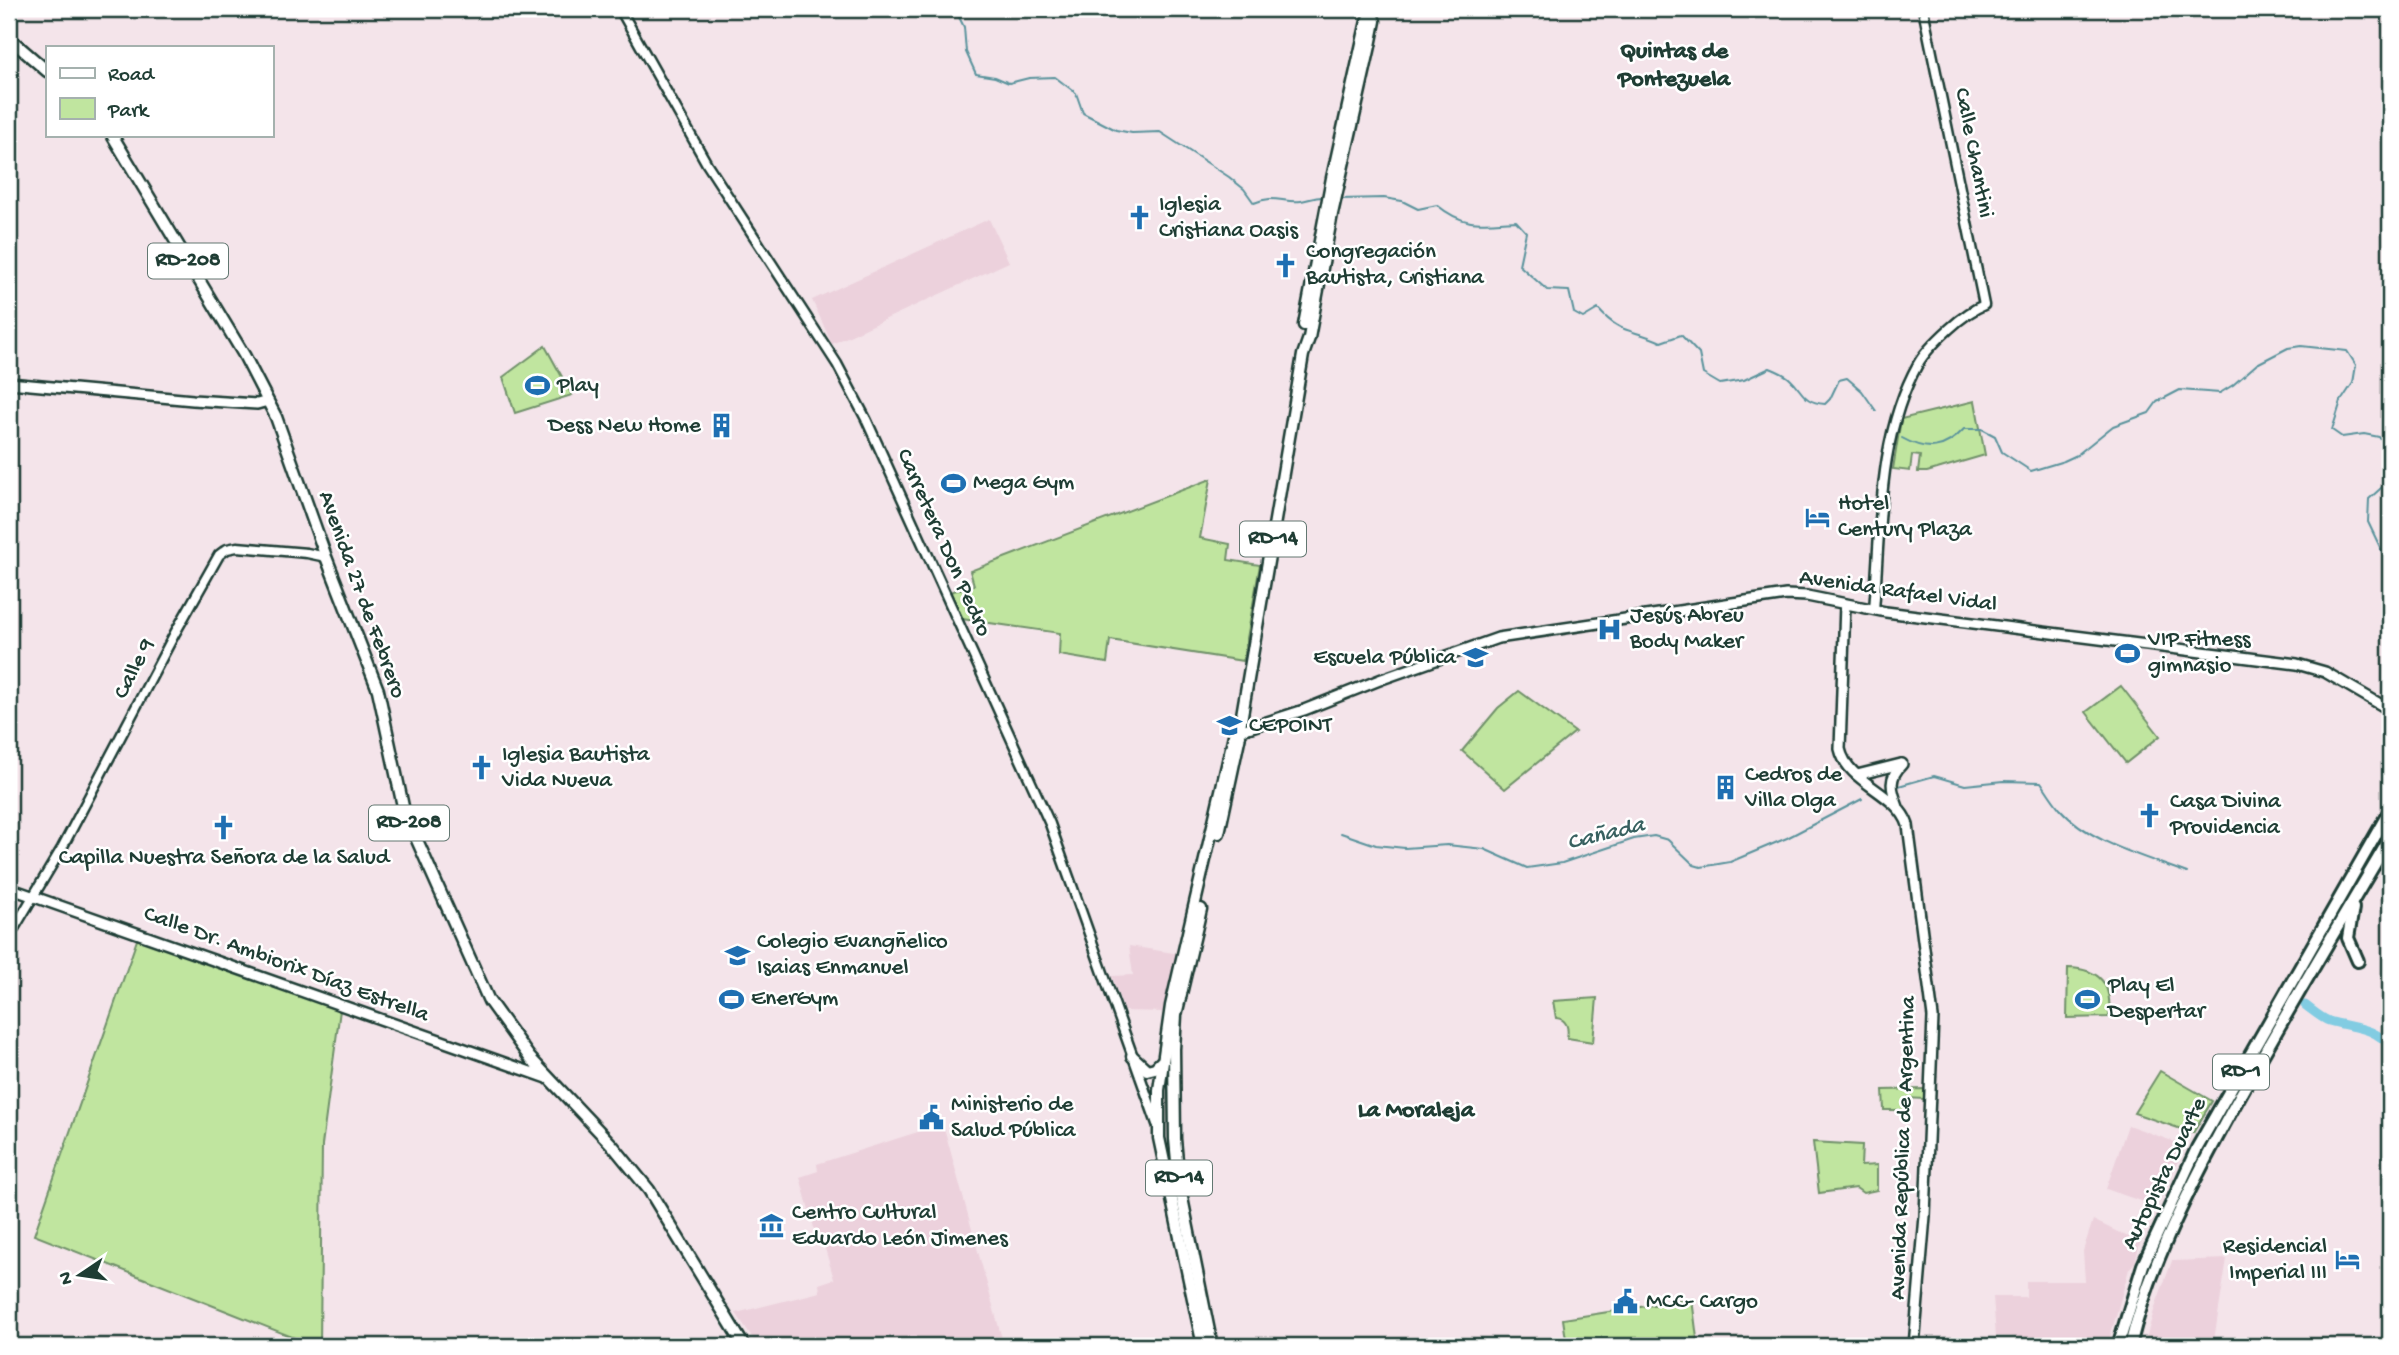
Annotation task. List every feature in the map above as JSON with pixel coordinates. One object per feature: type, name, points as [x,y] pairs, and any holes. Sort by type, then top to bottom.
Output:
[{"type":"highway","name":"Autopista Duarte","points":[[2118,1346],[2143,1265],[2191,1161],[2390,810]]},
{"type":"highway","name":"Autopista Duarte","points":[[2130,1346],[2170,1232],[2182,1218],[2263,1061],[2390,838]]},
{"type":"highway","points":[[2356,897],[2348,938],[2358,961]]},
{"type":"main road","name":"RD-14","points":[[1203,1346],[1155,1108],[1161,1062],[1241,737],[1239,731],[1304,346],[1303,336],[1367,21],[1372,12]]},
{"type":"main road","points":[[9,38],[46,70]]},
{"type":"main road","name":"Avenida 27 de Febrero","points":[[114,136],[244,355],[284,437],[377,690],[401,799],[411,828],[489,1001],[530,1058],[613,1146],[649,1190],[744,1346]]},
{"type":"main road","points":[[9,383],[193,400],[257,404],[268,401]]},
{"type":"main road","name":"Avenida Rafael Vidal","points":[[1239,731],[1304,710],[1434,659],[1498,638],[1786,595],[2297,664],[2325,672],[2390,710]]},
{"type":"main road","points":[[1845,604],[1840,749],[1845,762],[1857,775],[1899,808]]},
{"type":"main road","name":"Avenida República de Argentina","points":[[1857,775],[1902,764],[1895,771],[1891,785],[1910,833],[1933,1017],[1925,1216],[1914,1346]]},
{"type":"main road","name":"Calle Dr. Ambiorix Díaz Estrella","points":[[9,888],[550,1079]]},
{"type":"main road","name":"RD-14","points":[[1174,1007],[1179,1183],[1212,1346]]},
{"type":"main road","points":[[1132,1056],[1147,1070],[1172,1082],[1176,1088]]},
{"type":"main road","points":[[1147,1070],[1155,1068],[1161,1062]]},
{"type":"main road","points":[[1155,1108],[1169,1108],[1175,1101]]},
{"type":"street","name":"Carretera Don Pedro","points":[[620,9],[707,164],[837,364],[866,419],[1046,816],[1132,1056],[1155,1108]]},
{"type":"street","name":"Calle Chantini","points":[[1874,609],[1890,442],[1905,391],[1923,357],[1959,319],[1984,305],[1923,9]]},
{"type":"street","name":"Calle 9","points":[[9,937],[34,897],[219,555],[227,549],[237,547],[326,557]]},
{"type":"shaded area","points":[[989,219],[1009,262],[832,344],[812,300]]},
{"type":"shaded area","points":[[1129,946],[1180,954],[1167,1012],[1124,1011],[1112,976],[1133,975]]},
{"type":"shaded area","points":[[943,1124],[1004,1346],[758,1346],[736,1313],[820,1292],[819,1284],[834,1279],[821,1235],[816,1235],[800,1177],[818,1171],[817,1164]]},
{"type":"shaded area","points":[[2128,1125],[2186,1146],[2155,1206],[2106,1189]]},
{"type":"shaded area","points":[[2093,1220],[2141,1240],[2135,1262],[2129,1269],[2109,1341],[1996,1336],[1993,1297],[2026,1297],[2026,1281],[2085,1281],[2083,1251]]},
{"type":"shaded area","points":[[2227,1259],[2213,1346],[2144,1346],[2172,1261]]},
{"type":"green space","name":"Play","points":[[545,346],[572,395],[515,413],[503,377]]},
{"type":"green space","points":[[1975,401],[1985,455],[1927,472],[1918,472],[1920,456],[1912,455],[1910,471],[1893,469],[1901,419]]},
{"type":"green space","points":[[1211,479],[1200,538],[1230,544],[1228,560],[1260,565],[1243,661],[1110,640],[1107,663],[1059,655],[1060,633],[962,619],[950,592],[974,585],[970,571]]},
{"type":"green space","points":[[2121,686],[2160,736],[2126,763],[2086,712]]},
{"type":"green space","points":[[1519,691],[1575,732],[1505,789],[1462,751],[1498,708]]},
{"type":"green space","points":[[138,937],[340,1010],[322,1145],[320,1346],[34,1235]]},
{"type":"green space","name":"Play El Despertar","points":[[2068,968],[2089,971],[2102,980],[2108,996],[2109,1017],[2067,1018]]},
{"type":"green space","points":[[1597,998],[1593,1042],[1567,1038],[1566,1025],[1563,1020],[1556,1018],[1553,1001]]},
{"type":"green space","points":[[2160,1071],[2212,1101],[2193,1133],[2134,1113]]},
{"type":"green space","points":[[1925,1089],[1924,1099],[1906,1098],[1906,1110],[1884,1110],[1883,1090]]},
{"type":"green space","points":[[1813,1142],[1862,1145],[1861,1166],[1877,1165],[1877,1190],[1863,1193],[1856,1188],[1819,1193]]},
{"type":"green space","points":[[1692,1299],[1698,1346],[1567,1346],[1563,1319]]},
{"type":"waterway","points":[[955,9],[964,27],[966,52],[976,74],[995,77],[1009,83],[1029,78],[1055,77],[1076,93],[1083,113],[1116,130],[1132,133],[1160,132],[1229,177],[1244,189],[1254,203],[1267,199],[1294,201],[1324,197]]},
{"type":"waterway","points":[[1340,199],[1384,198],[1402,201],[1418,209],[1437,205],[1465,221],[1516,221],[1526,232],[1519,265],[1547,290],[1569,291],[1574,313],[1583,318],[1598,309],[1621,328],[1661,342],[1681,335],[1699,354],[1703,374],[1720,384],[1744,380],[1770,368],[1788,377],[1808,399],[1825,404],[1839,380],[1847,378],[1862,391],[1876,411]]},
{"type":"waterway","points":[[1902,438],[1935,447],[1950,441],[1964,429],[1982,429],[1995,436],[2002,452],[2031,471],[2077,455],[2113,426],[2149,413],[2157,402],[2180,390],[2220,393],[2257,364],[2288,348],[2301,346],[2347,351],[2356,365],[2353,383],[2341,401],[2332,430],[2342,437],[2364,434],[2379,437],[2390,452]]},
{"type":"waterway","points":[[2390,480],[2369,499],[2368,522],[2390,568]]},
{"type":"waterway","name":"Cañada","points":[[1895,787],[1934,776],[1965,785],[2004,781],[2041,782],[2060,809],[2087,831],[2119,848],[2187,873]]},
{"type":"waterway","name":"Cañada","points":[[1341,833],[1376,845],[1405,848],[1447,845],[1484,849],[1527,868],[1562,863],[1634,839],[1654,836],[1668,840],[1694,865],[1701,867],[1730,862],[1787,838],[1862,799]]},
{"type":"waterway","points":[[2305,1005],[2329,1021],[2370,1031],[2390,1047]]},
{"type":"place","name":"Iglesia Cristiana Oasis","points":[[1139,218]]},
{"type":"place","name":"Congregación Bautista, Cristiana","points":[[1286,265]]},
{"type":"place","name":"Play","points":[[537,386]]},
{"type":"place","name":"Dess New Home","points":[[721,426]]},
{"type":"place","name":"Mega Gym","points":[[953,483]]},
{"type":"place","name":"Hotel Century Plaza","points":[[1818,517]]},
{"type":"place","name":"Jesús Abreu Body Maker","points":[[1610,629]]},
{"type":"place","name":"VIP Fitness gimnasio","points":[[2128,653]]},
{"type":"place","name":"Escuela Pública","points":[[1476,658]]},
{"type":"place","name":"CEPOINT","points":[[1229,726]]},
{"type":"place","name":"Iglesia Bautista Vida Nueva","points":[[482,768]]},
{"type":"place","name":"Cedros de Villa Olga","points":[[1725,788]]},
{"type":"place","name":"Casa Divina Providencia","points":[[2150,815]]},
{"type":"place","name":"Capilla Nuestra Señora de la Salud","points":[[224,828]]},
{"type":"place","name":"Colegio Evangñelico Isaias Enmanuel","points":[[737,955]]},
{"type":"place","name":"EnerGym","points":[[731,999]]},
{"type":"place","name":"Play El Despertar","points":[[2088,999]]},
{"type":"place","name":"Ministerio de Salud Pública","points":[[931,1118]]},
{"type":"place","name":"Centro Cultural Eduardo León Jimenes","points":[[772,1226]]},
{"type":"place","name":"Residencial Imperial III","points":[[2347,1260]]},
{"type":"place","name":"MCC- Cargo","points":[[1626,1302]]},
{"type":"district","name":"Quintas de Pontezuela","points":[[1674,66]]},
{"type":"district","name":"La Moraleja","points":[[1416,1111]]}]
